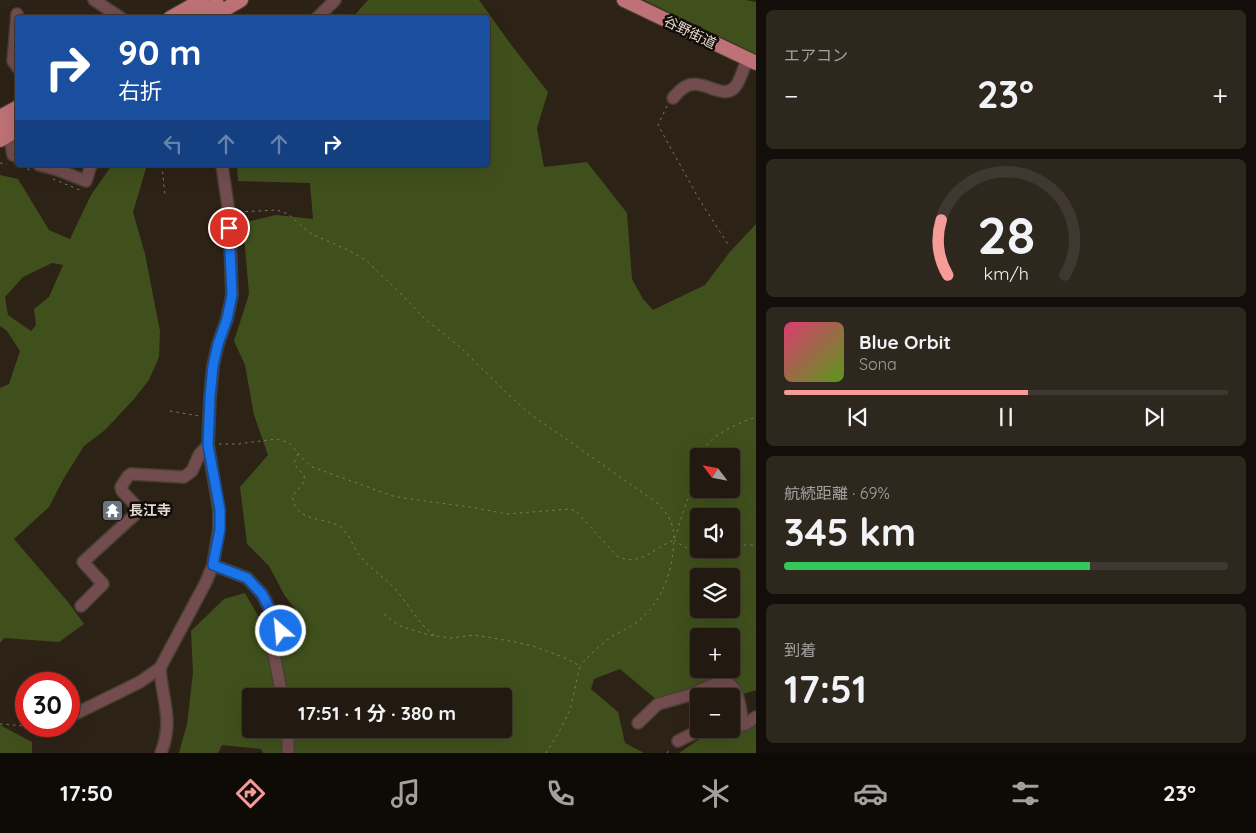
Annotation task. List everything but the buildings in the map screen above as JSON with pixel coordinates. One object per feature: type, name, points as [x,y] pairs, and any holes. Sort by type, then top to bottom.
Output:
[{"type":"main road","points":[[174,15],[191,0]]},
{"type":"main road","points":[[175,15],[202,0]]},
{"type":"main road","points":[[201,15],[224,0]]},
{"type":"main road","points":[[215,15],[241,0]]},
{"type":"main road","name":"谷野街道","points":[[624,0],[752,61]]},
{"type":"main road","points":[[0,107],[15,99]]},
{"type":"main road","points":[[0,117],[15,109]]},
{"type":"main road","points":[[7,133],[15,122]]},
{"type":"street","points":[[94,0],[116,15]]},
{"type":"street","points":[[320,15],[335,0]]},
{"type":"street","points":[[15,45],[15,62]]},
{"type":"street","points":[[673,98],[683,87],[701,84],[722,93],[728,92],[738,82],[752,61]]},
{"type":"street","points":[[7,133],[13,155],[15,156]]},
{"type":"street","points":[[48,167],[86,180],[90,167]]},
{"type":"street","points":[[80,712],[140,682],[160,668],[213,565],[220,529],[220,510],[208,445],[209,417],[213,366],[232,295],[228,213],[222,167]]},
{"type":"street","points":[[81,606],[103,584],[83,562],[140,510],[122,491],[121,487],[128,476],[131,474],[184,477],[192,471],[199,455],[208,445]]},
{"type":"street","points":[[213,565],[247,578],[262,594],[281,631],[273,649],[280,688]]},
{"type":"street","points":[[160,668],[161,686],[168,714],[168,727],[161,753]]},
{"type":"street","points":[[706,688],[721,681],[731,684],[734,688]]},
{"type":"street","points":[[638,723],[658,704],[690,695]]},
{"type":"street","points":[[740,725],[756,717]]},
{"type":"street","points":[[678,741],[690,735]]},
{"type":"street","points":[[288,738],[288,753]]},
{"type":"path","points":[[673,98],[666,107],[658,125],[699,199],[729,246]]},
{"type":"path","points":[[162,167],[165,196]]},
{"type":"path","points":[[228,213],[277,210],[288,214],[310,233],[350,251],[366,262],[424,318],[460,347],[524,408],[657,503],[668,514],[672,522],[674,540],[690,549]]},
{"type":"path","points":[[170,411],[209,417]]},
{"type":"path","points":[[706,448],[710,442],[733,426],[756,417]]},
{"type":"path","points":[[208,445],[284,440],[312,467],[393,496],[507,514],[576,510],[617,556],[624,560],[644,558],[674,540]]},
{"type":"path","points":[[298,453],[294,463],[304,474],[305,480],[303,486],[294,493],[292,499],[295,506],[307,516],[328,521],[342,529],[363,559],[393,587],[415,612],[424,628],[435,636]]},
{"type":"path","points":[[546,753],[570,710],[580,666],[587,657],[614,636],[638,622],[648,612],[663,589],[671,568],[674,540],[690,492]]},
{"type":"path","points":[[740,546],[756,545]]},
{"type":"path","points":[[384,614],[400,626],[435,636],[451,638],[474,635],[510,641],[533,646],[580,666]]},
{"type":"path","points":[[0,724],[15,725]]},
{"type":"green space","points":[[368,0],[479,0],[490,15],[355,15]]},
{"type":"green space","points":[[644,0],[746,0],[756,2],[756,54]]},
{"type":"green space","points":[[490,15],[548,92],[537,128],[544,167],[587,162],[627,213],[632,279],[643,299],[653,310],[705,285],[729,253],[756,224],[756,690],[743,694],[740,692],[740,688],[734,688],[720,678],[657,700],[620,669],[594,679],[591,689],[618,712],[625,743],[644,753],[263,753],[261,749],[222,745],[218,753],[179,753],[187,724],[193,673],[191,631],[224,599],[245,593],[274,644],[305,639],[298,613],[285,596],[269,566],[247,544],[240,487],[268,455],[254,415],[245,365],[234,341],[249,294],[243,223],[276,215],[313,219],[310,183],[238,181],[237,167],[490,167]]},
{"type":"green space","points":[[111,167],[146,167],[133,212],[145,254],[160,331],[159,357],[149,380],[134,399],[105,430],[84,446],[49,507],[14,539],[68,602],[84,624],[59,642],[4,638],[0,643],[0,388],[9,384],[20,351],[7,331],[0,326],[0,175],[18,179],[49,230],[70,239],[91,195]],"holes":[[[52,263],[63,265],[49,297],[34,309],[36,325],[31,331],[8,315],[5,297],[23,277]]]},
{"type":"green space","points":[[0,725],[15,733],[15,737],[23,737],[32,742],[32,753],[0,753]]},
{"type":"green space","points":[[756,726],[756,753],[679,753],[701,738],[740,738],[740,729]]},
{"type":"place","name":"長江寺","points":[[113,510]]},
{"type":"route","points":[[229,228],[232,295],[213,366],[210,396],[208,445],[220,510],[220,529],[213,565],[247,578],[262,594],[281,631]]}]
